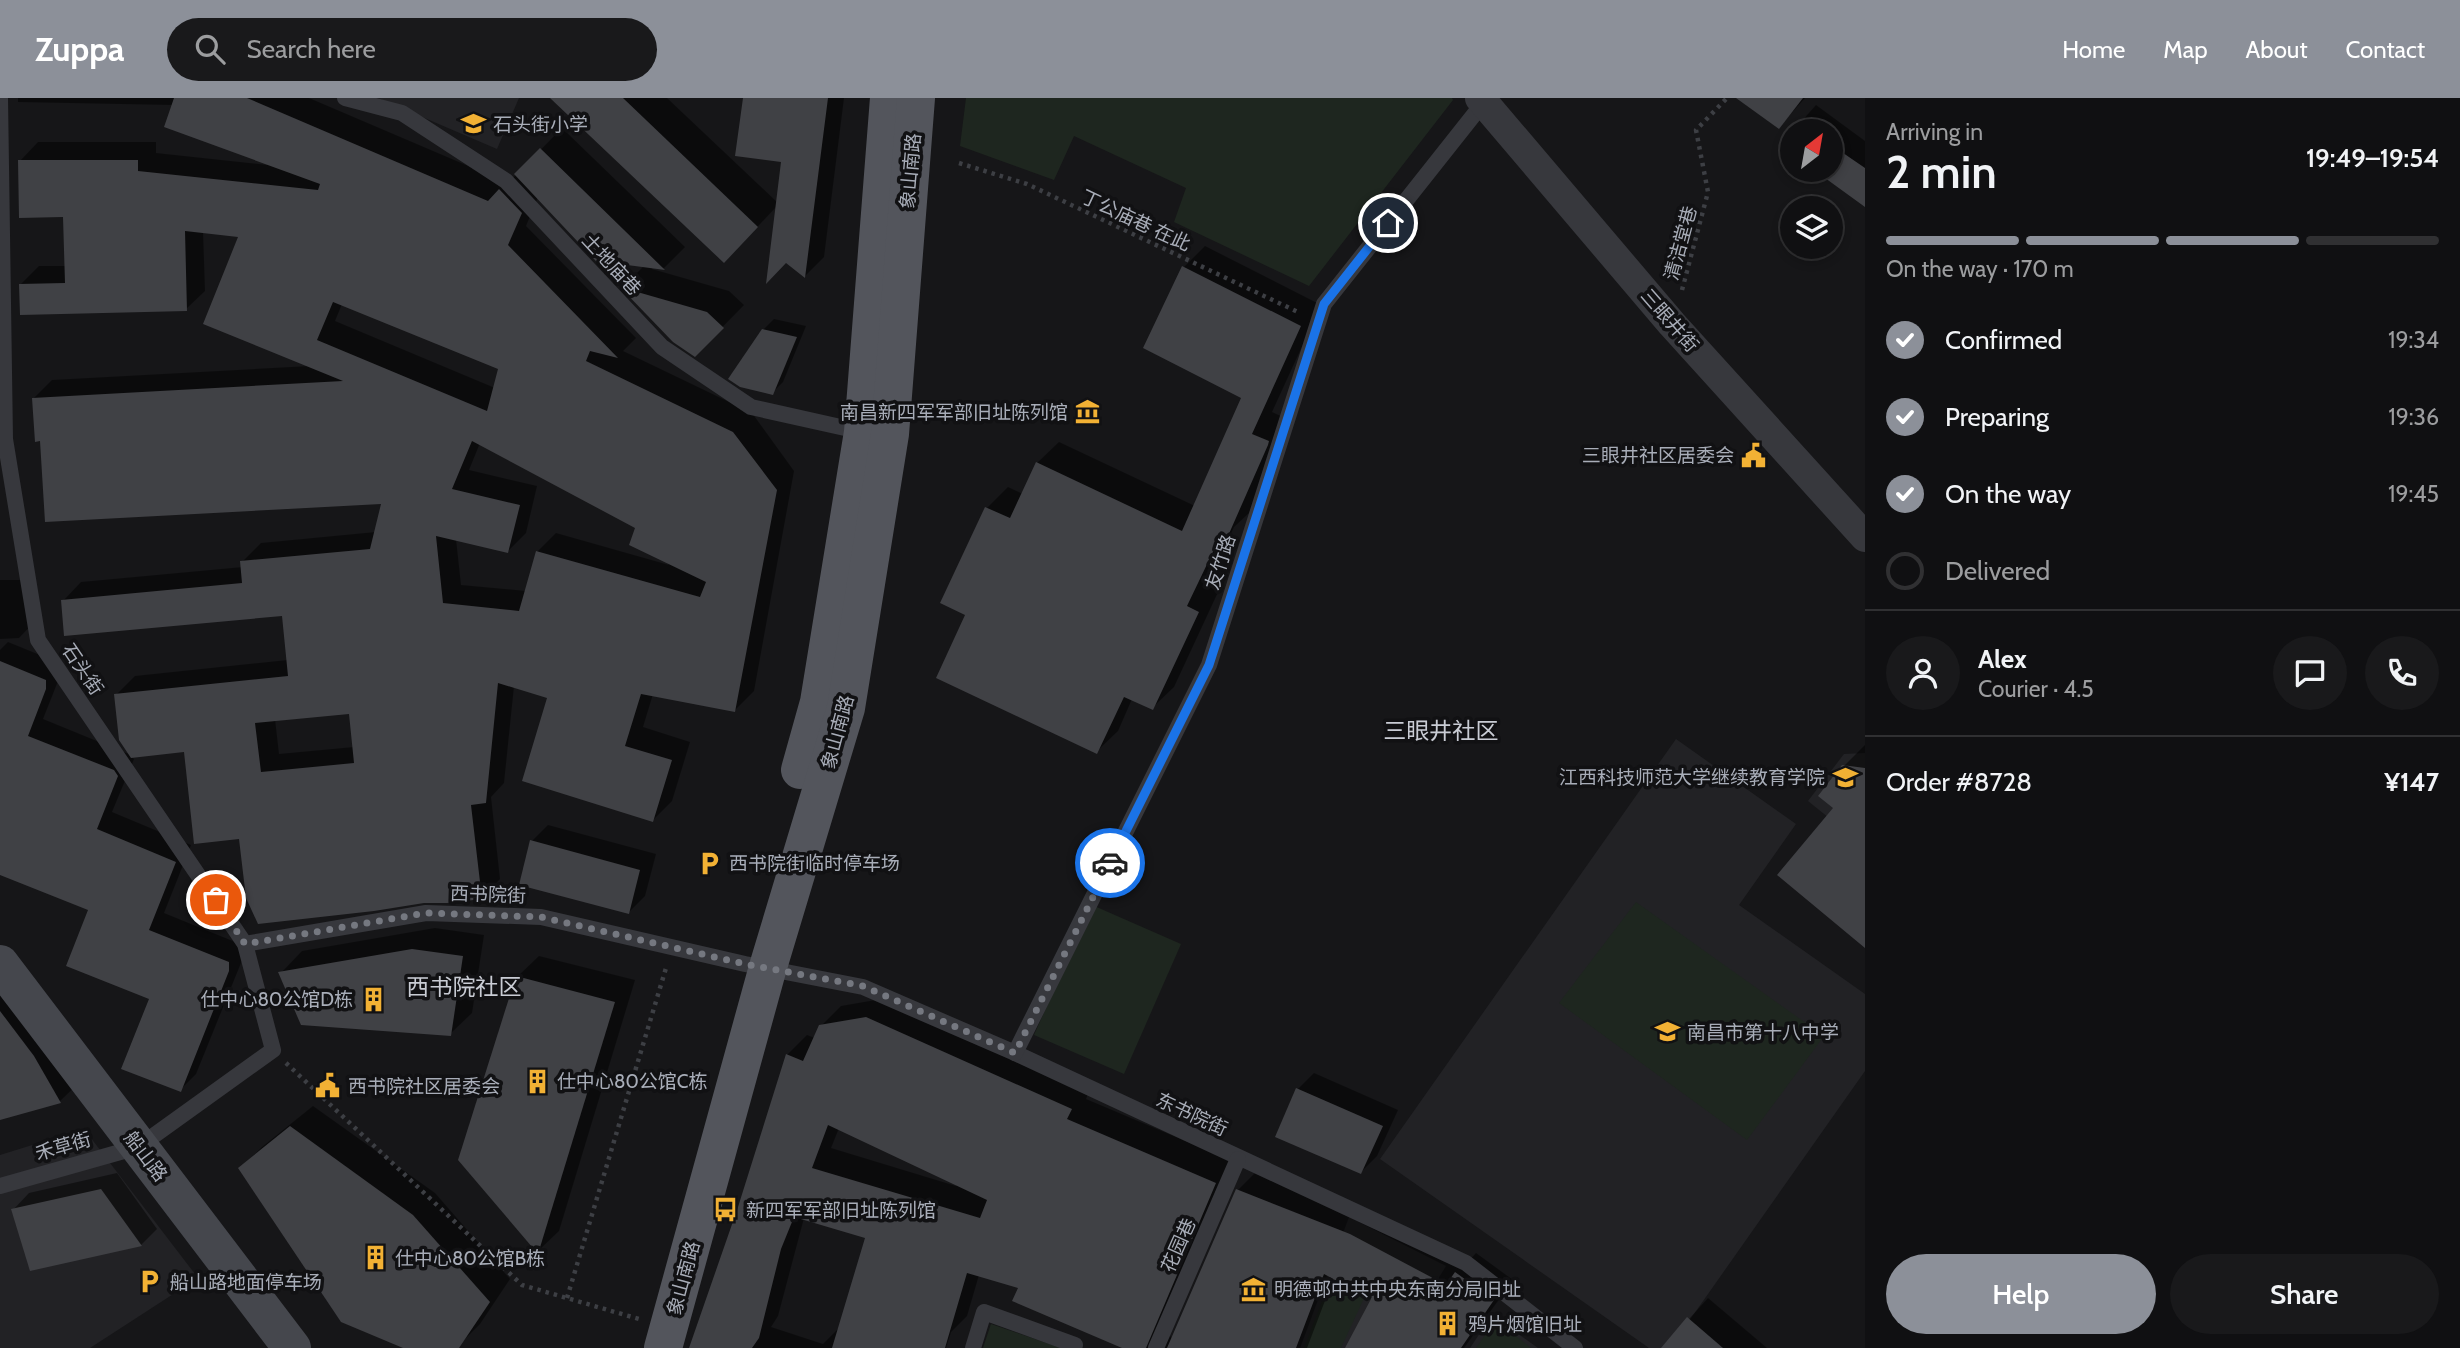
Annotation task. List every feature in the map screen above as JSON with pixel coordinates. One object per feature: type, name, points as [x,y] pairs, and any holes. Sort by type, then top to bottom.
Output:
[{"type":"main road","name":"象山南路","points":[[648,1339],[756,966],[819,702],[863,432],[889,98]]},
{"type":"main road","name":"象山南路","points":[[756,966],[846,708],[890,434],[916,98]]},
{"type":"street","name":"三眼井街","points":[[1482,100],[1672,324],[1865,537]]},
{"type":"street","name":"船山路","points":[[0,964],[292,1348]]},
{"type":"lane","name":"石头街","points":[[1,98],[5,439],[38,640],[245,944],[273,1050]]},
{"type":"lane","name":"土地庙巷","points":[[345,98],[402,113],[506,181],[662,347],[751,407],[863,432]]},
{"type":"lane","name":"友竹路","points":[[1015,1053],[1209,665],[1324,304],[1482,100]]},
{"type":"lane","name":"西书院街","points":[[245,944],[426,913],[541,917],[756,966]]},
{"type":"lane","name":"东书院街","points":[[756,966],[863,986],[1015,1053],[1466,1263],[1575,1348]]},
{"type":"lane","points":[[138,1147],[273,1050]]},
{"type":"lane","name":"禾草街","points":[[0,1186],[138,1147]]},
{"type":"lane","name":"花园巷","points":[[1156,1348],[1238,1158]]},
{"type":"lane","points":[[973,1348],[984,1312],[1077,1347]]},
{"type":"path","name":"清洁堂巷","points":[[1672,324],[1708,192],[1696,130],[1727,98]]},
{"type":"path","name":"丁公庙巷 在此","points":[[959,163],[1027,184],[1298,312]]},
{"type":"path","points":[[567,1298],[673,947]]},
{"type":"path","points":[[273,1050],[522,1285],[567,1298],[648,1339]]},
{"type":"shaded area","name":"石头街小学","points":[[378,98],[519,98],[497,149]]},
{"type":"shaded area","points":[[966,98],[1453,100],[1309,286],[1174,222],[1186,188],[1074,136],[1054,180],[960,146]]},
{"type":"shaded area","name":"南昌市第十八中学","points":[[1676,739],[1796,824],[1739,905],[1865,994],[1865,1071],[1670,1348],[1649,1348],[1380,1159]]},
{"type":"shaded area","name":"江西科技师范大学继续教育学院","points":[[1865,753],[1865,847],[1808,801],[1844,754]]},
{"type":"shaded area","points":[[1636,902],[1824,1036],[1747,1140],[1559,1003]]},
{"type":"shaded area","points":[[1092,905],[1181,944],[1124,1074],[1034,1035]]},
{"type":"shaded area","points":[[84,1129],[198,1278],[90,1348],[0,1348],[0,1155]]},
{"type":"shaded area","points":[[1349,1217],[1446,1266],[1396,1348],[1300,1348]]},
{"type":"shaded area","points":[[1329,1283],[1365,1296],[1341,1348],[1304,1348]]},
{"type":"shaded area","points":[[1492,1315],[1538,1348],[1470,1348]]},
{"type":"shaded area","points":[[1494,1322],[1498,1322],[1531,1348],[1476,1348]]},
{"type":"shaded area","points":[[991,1324],[1061,1348],[983,1348]]},
{"type":"building","points":[[174,98],[247,98],[488,201],[499,189],[522,213],[508,245],[618,358],[590,351],[586,361],[733,432],[777,490],[735,712],[641,694],[625,746],[672,760],[653,822],[522,781],[547,698],[498,683],[486,803],[471,805],[482,899],[424,903],[258,924],[246,898],[239,839],[194,844],[184,752],[131,758],[119,740],[114,694],[288,676],[282,616],[64,636],[61,600],[242,583],[240,561],[370,549],[381,504],[45,522],[40,441],[35,442],[32,398],[343,381],[203,324],[238,237],[185,231],[187,311],[20,315],[19,284],[65,283],[63,217],[19,218],[18,160],[138,160],[138,171],[318,190],[320,184],[164,127]],"holes":[[[333,302],[498,369],[487,411],[317,340]],[[472,441],[635,528],[629,545],[706,582],[700,597],[536,551],[519,611],[443,603],[436,536],[508,553],[520,505],[452,489]],[[349,714],[354,763],[261,772],[255,723]]]},
{"type":"building","points":[[550,98],[623,98],[758,227],[724,263]]},
{"type":"building","points":[[743,98],[828,98],[805,278],[786,263],[766,284],[781,162],[735,156]]},
{"type":"building","points":[[1736,98],[1803,98],[1787,119],[1780,119],[1779,129]]},
{"type":"building","points":[[540,148],[665,270],[612,263],[610,276],[514,174]]},
{"type":"building","points":[[1843,153],[1865,168],[1865,207],[1831,182],[1843,182]]},
{"type":"building","points":[[1182,266],[1301,326],[1252,434],[1269,441],[1268,445],[1228,536],[1222,533],[1187,606],[1199,612],[1153,710],[1124,697],[1097,754],[936,678],[965,615],[940,603],[985,507],[1010,518],[1036,462],[1182,531],[1241,398],[1143,348]]},
{"type":"building","points":[[620,287],[707,312],[724,328],[695,357],[673,342]]},
{"type":"building","points":[[762,329],[797,337],[773,395],[740,387],[728,379]]},
{"type":"building","points":[[0,661],[46,680],[46,689],[28,736],[114,770],[118,776],[97,829],[176,862],[149,930],[229,962],[229,971],[181,1092],[121,1069],[149,999],[66,966],[88,910],[0,875]]},
{"type":"building","points":[[1842,765],[1865,768],[1865,948],[1777,875],[1833,808],[1818,796]]},
{"type":"building","points":[[530,840],[640,870],[629,914],[519,885]]},
{"type":"building","name":"仕中心80公馆D栋","points":[[412,949],[463,956],[451,1036],[301,1025],[278,972]]},
{"type":"building","name":"仕中心80公馆C栋","points":[[516,976],[615,1002],[538,1254],[458,1160]]},
{"type":"building","points":[[0,1011],[34,1056],[61,1103],[0,1120]]},
{"type":"building","points":[[866,1017],[1072,1109],[1067,1119],[1216,1183],[1146,1348],[1122,1348],[1012,1301],[1018,1288],[967,1273],[945,1348],[832,1348],[865,1238],[794,1217],[781,1249],[759,1338],[752,1348],[689,1348],[738,1207],[786,1054],[803,1061],[819,1025]],"holes":[[[828,1125],[987,1200],[980,1218],[812,1168]]]},
{"type":"building","points":[[1296,1088],[1383,1126],[1361,1174],[1275,1137]]},
{"type":"building","name":"仕中心80公馆B栋","points":[[290,1126],[413,1215],[490,1302],[459,1348],[403,1348],[341,1322],[238,1168]]},
{"type":"building","points":[[101,1189],[142,1246],[30,1271],[11,1209]]},
{"type":"building","name":"明德邨中共中央东南分局旧址","points":[[1236,1189],[1350,1234],[1446,1285],[1455,1272],[1494,1300],[1461,1348],[1345,1348],[1371,1299],[1324,1274],[1296,1348],[1167,1348]]},
{"type":"building","points":[[1687,1317],[1723,1348],[1661,1348]]},
{"type":"way so far","points":[[216,900],[245,944],[426,913],[541,917],[745,964],[863,986],[1015,1053],[1110,863]]},
{"type":"place","name":"石头街小学","points":[[473,124]]},
{"type":"place","name":"南昌新四军军部旧址陈列馆","points":[[1088,412]]},
{"type":"place","name":"三眼井社区居委会","points":[[1754,455]]},
{"type":"place","name":"江西科技师范大学继续教育学院","points":[[1845,777]]},
{"type":"place","name":"西书院街临时停车场","points":[[709,863]]},
{"type":"place","name":"仕中心80公馆D栋","points":[[373,999]]},
{"type":"place","name":"南昌市第十八中学","points":[[1667,1032]]},
{"type":"place","name":"仕中心80公馆C栋","points":[[537,1081]]},
{"type":"place","name":"西书院社区居委会","points":[[328,1086]]},
{"type":"place","name":"新四军军部旧址陈列馆","points":[[726,1210]]},
{"type":"place","name":"仕中心80公馆B栋","points":[[375,1258]]},
{"type":"place","name":"船山路地面停车场","points":[[150,1282]]},
{"type":"place","name":"明德邨中共中央东南分局旧址","points":[[1254,1289]]},
{"type":"place","name":"鸦片烟馆旧址","points":[[1448,1324]]},
{"type":"district","name":"三眼井社区","points":[[1441,731]]},
{"type":"district","name":"西书院社区","points":[[464,987]]},
{"type":"route","points":[[1110,863],[1209,665],[1324,304],[1388,223]]}]
